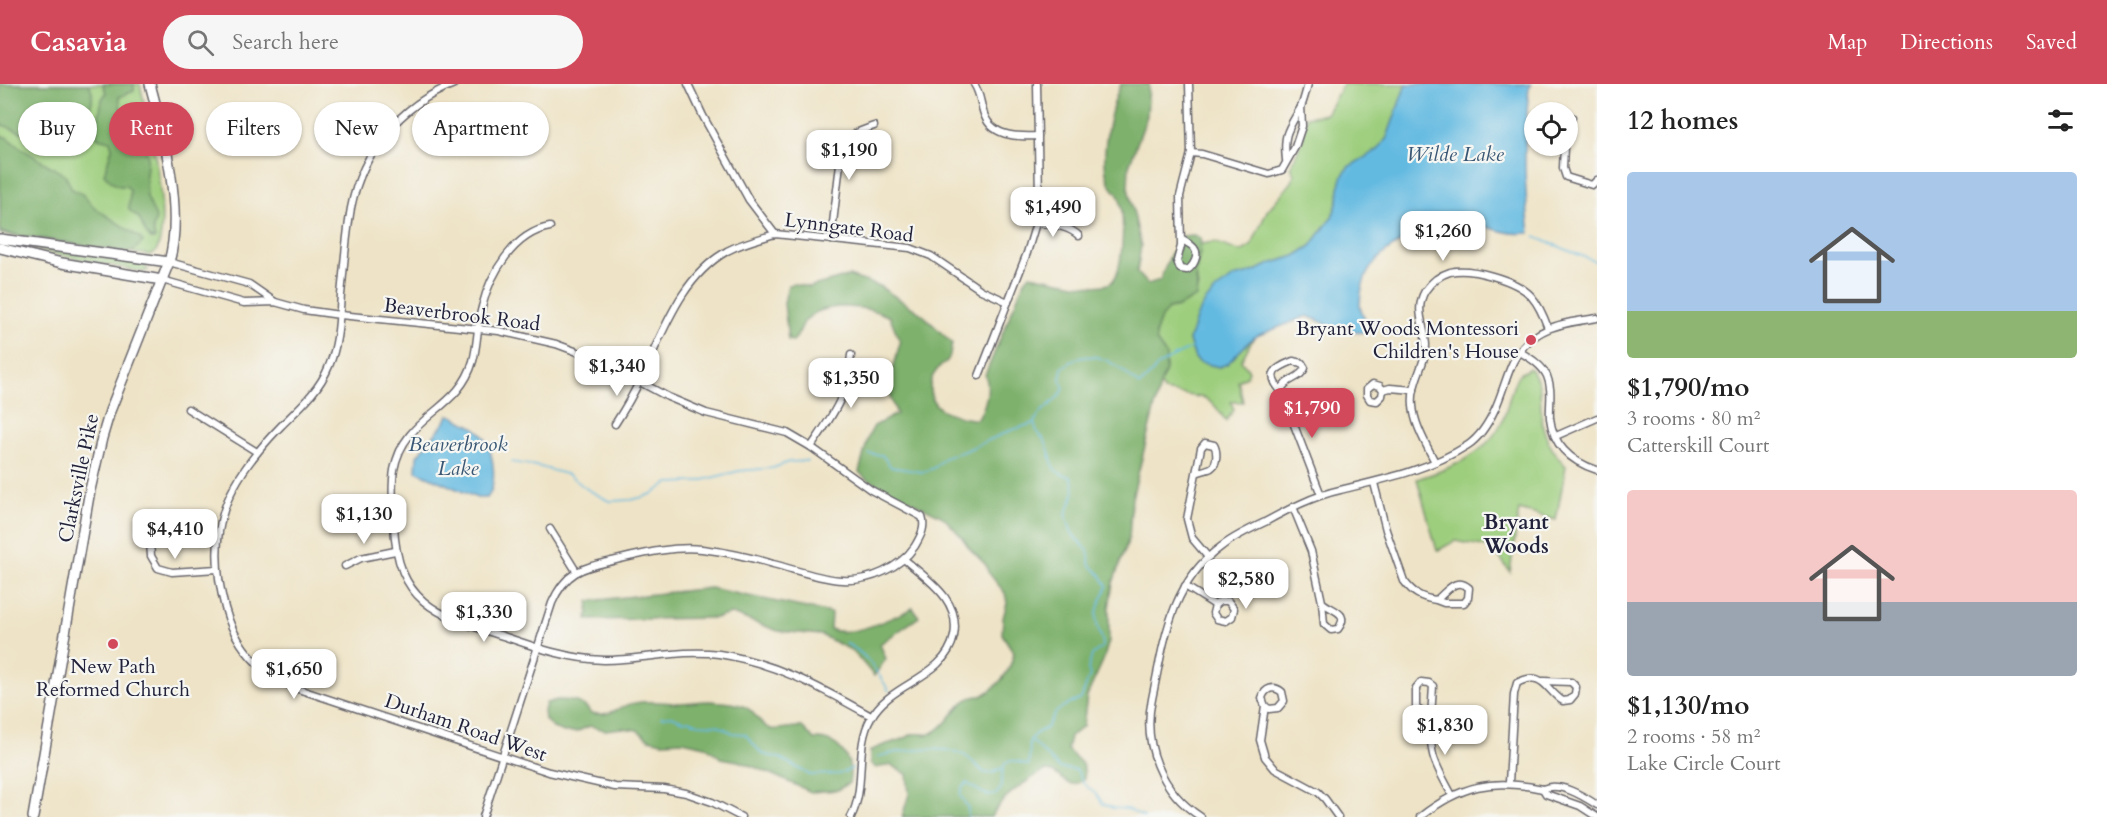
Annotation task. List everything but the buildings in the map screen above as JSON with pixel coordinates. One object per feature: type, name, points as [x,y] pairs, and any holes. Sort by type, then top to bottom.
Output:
[{"type":"main road","name":"Clarksville Pike","points":[[33,817],[90,490],[102,438],[169,262],[174,240],[175,216],[165,145],[150,84]]},
{"type":"main road","points":[[0,239],[169,262]]},
{"type":"main road","points":[[0,248],[62,263],[162,280]]},
{"type":"street","name":"Durham Road West","points":[[454,84],[439,90],[402,115],[381,138],[366,164],[354,192],[336,344],[323,378],[240,474],[223,511],[218,537],[217,569],[226,612],[238,640],[254,661],[274,678],[298,689],[580,781],[615,787],[664,789],[686,793],[712,802],[741,817]]},
{"type":"street","points":[[688,84],[749,200],[775,234]]},
{"type":"street","points":[[974,84],[979,92],[984,114],[992,127],[1012,137],[1038,136]]},
{"type":"street","points":[[979,376],[1036,223],[1039,198],[1037,84]]},
{"type":"street","points":[[1181,239],[1193,246],[1196,253],[1194,265],[1187,270],[1180,269],[1177,265],[1181,239],[1180,196],[1191,153],[1189,84]]},
{"type":"street","points":[[1286,161],[1287,130],[1301,106],[1308,84]]},
{"type":"street","points":[[1191,153],[1202,154],[1269,174],[1282,170],[1300,133],[1301,106]]},
{"type":"street","points":[[831,240],[842,147],[854,134],[874,126]]},
{"type":"street","points":[[1564,156],[1563,168],[1566,177],[1592,185],[1597,180]]},
{"type":"street","points":[[1036,223],[1064,227],[1075,232],[1079,237]]},
{"type":"street","points":[[550,226],[533,231],[520,241],[504,260],[485,296],[473,361],[465,380],[451,398],[419,423],[406,439],[397,458],[393,482],[395,551],[407,583],[432,609],[454,620],[538,648],[584,659],[704,653],[732,657],[794,674],[871,717]]},
{"type":"street","name":"Lynngate Road","points":[[615,424],[640,381],[675,306],[689,285],[727,251],[775,234],[900,246],[921,251],[940,261],[981,290],[1008,302]]},
{"type":"street","name":"Beaverbrook Road","points":[[169,262],[249,284],[275,302]]},
{"type":"street","points":[[1435,462],[1416,419],[1414,390],[1426,346],[1420,318],[1422,298],[1426,290],[1440,276],[1456,271],[1467,271],[1503,279],[1531,295],[1542,312],[1548,328]]},
{"type":"street","name":"Beaverbrook Road","points":[[162,280],[244,303],[275,302],[304,310],[340,315],[518,334],[556,344],[599,360],[668,397],[706,414],[776,429],[799,439],[871,490],[918,513],[924,522],[923,531],[904,559]]},
{"type":"street","points":[[1201,817],[1185,806],[1164,780],[1154,757],[1149,733],[1150,709],[1167,628],[1185,586],[1208,557],[1230,540],[1293,507],[1321,495],[1374,483],[1435,462],[1470,444],[1493,415],[1513,362],[1520,351],[1548,328],[1568,322],[1597,318]]},
{"type":"street","points":[[1520,351],[1540,366],[1547,376],[1551,392],[1550,418],[1556,436],[1569,457],[1597,470]]},
{"type":"street","points":[[811,447],[840,403],[848,383],[851,355]]},
{"type":"street","points":[[1281,391],[1288,381],[1301,376],[1305,368],[1302,363],[1293,361],[1275,369],[1273,377],[1281,391],[1321,495]]},
{"type":"street","points":[[1383,390],[1390,388],[1414,390]]},
{"type":"street","points":[[188,409],[257,452]]},
{"type":"street","points":[[1556,436],[1597,418]]},
{"type":"street","points":[[1196,473],[1209,469],[1214,464],[1216,452],[1214,445],[1208,443],[1203,446],[1196,473],[1186,519],[1192,538],[1208,557]]},
{"type":"street","points":[[1374,483],[1386,530],[1404,581],[1419,596],[1444,603],[1461,604],[1468,598],[1469,588],[1462,583],[1454,584],[1436,600]]},
{"type":"street","points":[[1293,507],[1317,570],[1324,624],[1331,630],[1338,629],[1341,622],[1340,612],[1322,602]]},
{"type":"street","points":[[149,528],[151,556],[158,568],[172,572],[217,569]]},
{"type":"street","points":[[550,529],[576,571]]},
{"type":"street","points":[[483,817],[556,595],[576,571],[657,550],[689,548],[726,553],[821,577],[851,581],[876,575],[904,559],[950,603],[955,632],[949,651],[936,666],[895,692],[871,717],[864,742],[859,796],[851,817]]},
{"type":"street","points":[[345,566],[361,558],[395,551]]},
{"type":"street","points":[[1185,586],[1215,605]]},
{"type":"street","points":[[1509,783],[1517,683],[1525,680],[1571,682],[1576,687],[1575,694],[1570,700],[1563,701],[1543,681]]},
{"type":"street","points":[[1431,717],[1416,708],[1416,688],[1421,682],[1430,683],[1433,686],[1430,748],[1436,767],[1452,795]]},
{"type":"street","points":[[1265,706],[1260,740],[1265,757],[1275,769],[1318,792],[1338,817]]},
{"type":"street","points":[[1420,817],[1452,795],[1480,786],[1509,783],[1543,789],[1548,786],[1559,788],[1574,792],[1597,805]]},
{"type":"street","points":[[1543,789],[1546,794],[1580,806],[1597,816]]},
{"type":"green space","points":[[0,84],[140,84],[144,102],[109,102],[109,156],[155,156],[162,217],[161,237],[156,252],[149,255],[0,234]]},
{"type":"green space","points":[[0,84],[89,84],[91,102],[18,102],[18,131],[0,124]]},
{"type":"green space","points":[[103,84],[134,84],[134,91],[119,97],[120,102],[109,102],[109,141],[98,138],[97,136],[102,99],[106,93]]},
{"type":"green space","points":[[1121,84],[1149,84],[1147,116],[1129,166],[1128,187],[1141,246],[1137,272],[1148,284],[1160,280],[1171,253],[1183,236],[1194,235],[1200,238],[1201,247],[1196,272],[1196,297],[1178,307],[1168,309],[1161,318],[1156,332],[1156,341],[1166,355],[1166,371],[1161,382],[1132,498],[1129,538],[1113,583],[1109,608],[1109,641],[1103,661],[1087,696],[1083,726],[1070,737],[1067,749],[1084,768],[1084,779],[1073,784],[1052,772],[1041,772],[1008,796],[991,817],[902,817],[909,794],[907,774],[891,765],[876,768],[870,763],[870,751],[913,734],[932,733],[942,727],[961,704],[974,697],[982,696],[1003,678],[1010,667],[1014,653],[1002,634],[1007,603],[1005,593],[988,572],[986,565],[943,517],[865,478],[859,472],[869,435],[874,426],[897,414],[890,398],[890,382],[900,342],[890,317],[859,308],[823,310],[813,314],[805,321],[793,341],[788,340],[784,303],[788,285],[809,287],[849,276],[879,286],[922,314],[952,343],[948,359],[937,370],[931,382],[933,400],[936,405],[947,412],[978,419],[986,397],[985,375],[1024,282],[1030,275],[1091,286],[1108,284],[1114,279],[1118,270],[1123,230],[1121,205],[1107,177],[1105,151],[1109,121]]},
{"type":"green space","points":[[1343,84],[1406,84],[1387,138],[1378,150],[1369,155],[1339,188],[1338,201],[1332,217],[1311,246],[1295,256],[1234,277],[1189,340],[1195,358],[1199,362],[1219,367],[1226,364],[1254,337],[1241,361],[1249,371],[1247,376],[1238,381],[1243,402],[1231,402],[1234,410],[1226,421],[1216,407],[1205,398],[1164,391],[1157,381],[1151,362],[1151,352],[1158,311],[1178,307],[1198,288],[1196,273],[1201,244],[1214,242],[1241,252],[1251,246],[1267,211],[1292,182],[1294,175],[1291,166],[1303,139],[1306,117],[1326,114]]},
{"type":"green space","points":[[0,136],[6,137],[18,146],[18,156],[34,156],[65,175],[72,189],[82,194],[95,208],[143,242],[133,251],[126,252],[0,232]]},
{"type":"green space","points":[[110,156],[148,156],[147,197],[156,218],[153,228],[155,239],[151,239],[139,218],[129,210],[130,190],[126,186],[114,183],[104,174]]},
{"type":"green space","points":[[0,243],[130,261],[145,266],[148,270],[144,272]]},
{"type":"green space","points":[[1530,368],[1538,384],[1545,434],[1552,448],[1566,466],[1556,520],[1519,510],[1510,572],[1493,548],[1455,541],[1437,551],[1417,479],[1465,460],[1485,445],[1501,424],[1518,376]]},
{"type":"green space","points":[[710,588],[831,613],[830,629],[839,631],[872,626],[913,608],[919,617],[880,644],[886,659],[874,676],[853,651],[821,635],[778,631],[732,614],[715,618],[587,620],[589,601]]},
{"type":"green space","points":[[557,700],[576,702],[591,713],[598,714],[609,713],[629,704],[646,702],[710,701],[737,704],[750,710],[768,728],[802,727],[814,739],[831,742],[838,746],[847,759],[849,783],[838,790],[811,792],[762,770],[738,761],[721,758],[705,746],[683,741],[662,742],[649,739],[637,730],[622,728],[605,730],[590,726],[576,732],[564,732],[553,728],[545,720],[546,703]]},
{"type":"water","name":"Wilde Lake","points":[[1406,84],[1531,84],[1527,102],[1524,102],[1524,156],[1530,233],[1505,232],[1466,222],[1455,222],[1429,229],[1389,250],[1369,270],[1363,284],[1360,305],[1370,330],[1348,331],[1307,316],[1254,337],[1227,364],[1219,367],[1199,362],[1195,358],[1189,340],[1197,316],[1205,302],[1216,290],[1234,277],[1295,256],[1311,246],[1332,217],[1343,175],[1348,167],[1378,150],[1387,138]]},
{"type":"water","name":"Beaverbrook Lake","points":[[448,415],[478,430],[485,438],[493,464],[493,483],[487,498],[477,498],[416,471],[417,456],[445,422]]},
{"type":"waterway","points":[[1535,237],[1597,262]]},
{"type":"waterway","points":[[968,817],[968,808],[960,795],[962,788],[967,783],[986,794],[995,795],[999,792],[1004,765],[1007,762],[1013,761],[1029,765],[1030,740],[1046,728],[1055,713],[1064,706],[1081,699],[1090,675],[1088,669],[1092,655],[1103,646],[1096,618],[1107,586],[1100,574],[1089,564],[1088,550],[1071,531],[1066,513],[1073,496],[1073,482],[1071,477],[1054,469],[1047,444],[1036,430],[1038,415],[1061,393],[1064,388],[1060,380],[1062,368],[1073,361],[1083,357],[1103,359],[1112,363],[1139,385],[1161,364],[1193,347]]},
{"type":"waterway","points":[[869,454],[882,455],[891,467],[922,472],[934,468],[944,458],[1034,423]]},
{"type":"waterway","points":[[511,462],[569,475],[587,489],[609,501],[643,497],[654,493],[668,483],[695,482],[739,471],[773,468],[789,462],[807,461]]},
{"type":"waterway","points":[[845,643],[865,658],[876,670],[889,691]]},
{"type":"waterway","points":[[661,717],[672,716],[683,721],[717,725],[733,733],[745,734],[762,754],[780,758],[810,775],[839,774],[853,768]]},
{"type":"waterway","points":[[1031,740],[1059,768],[1077,770],[1083,783],[1097,795],[1103,804],[1113,808],[1127,809],[1144,817]]},
{"type":"waterway","points":[[877,757],[910,750],[936,749],[959,753],[985,773],[993,773],[1001,768]]},
{"type":"place","name":"Bryant Woods Montessori Children's House","points":[[1531,340]]},
{"type":"place","name":"New Path Reformed Church","points":[[113,644]]},
{"type":"district","name":"Bryant Woods","points":[[1516,534]]}]
